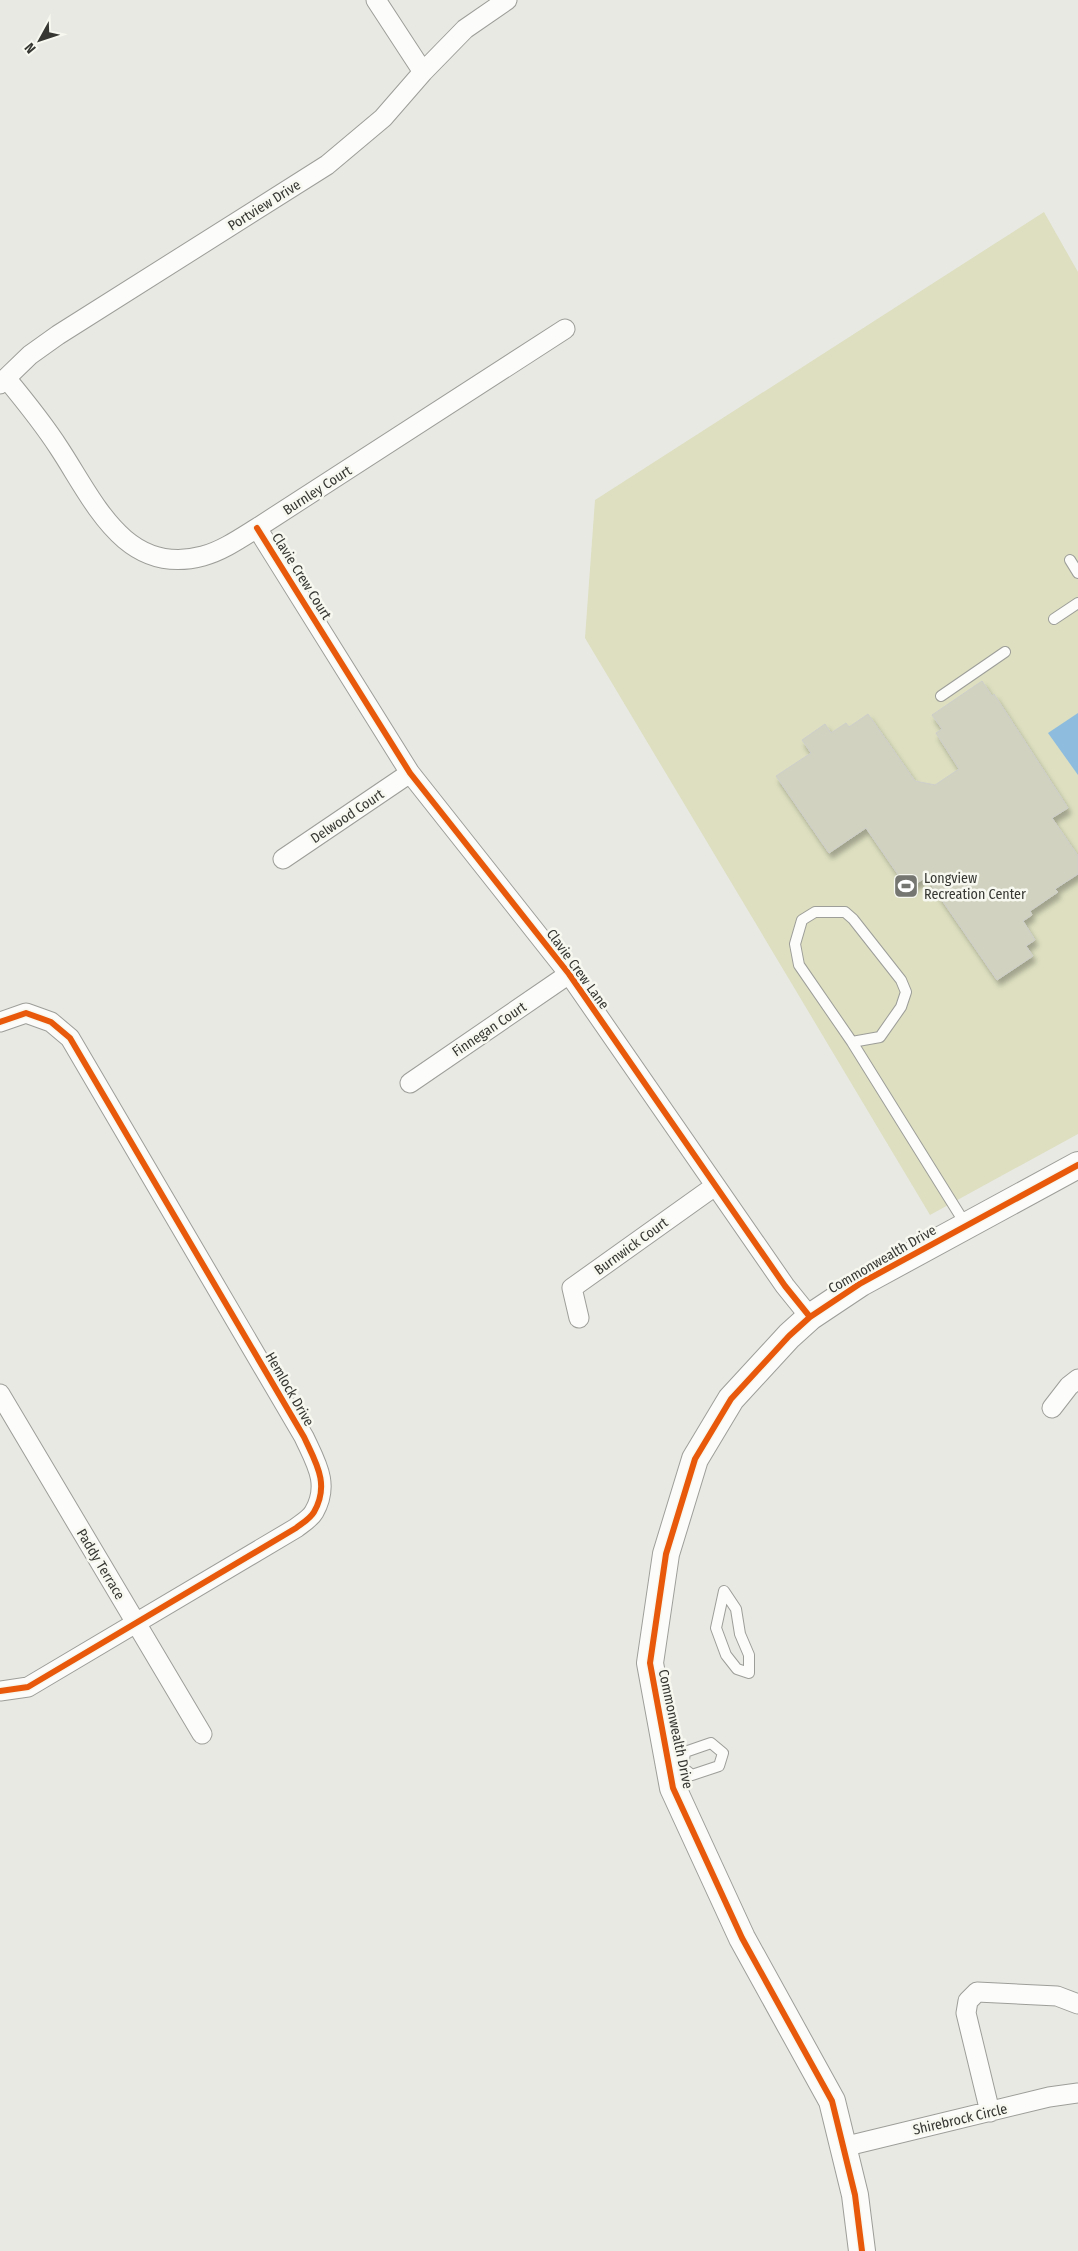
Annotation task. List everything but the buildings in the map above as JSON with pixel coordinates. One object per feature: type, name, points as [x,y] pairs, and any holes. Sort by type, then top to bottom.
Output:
[{"type":"street","points":[[376,0],[423,72]]},
{"type":"street","name":"Portview Drive","points":[[3,381],[30,355],[58,334],[327,165],[384,118],[423,72],[465,29],[507,0]]},
{"type":"street","name":"Burnley Court","points":[[3,381],[40,418],[114,532],[133,546],[154,556],[178,560],[204,556],[257,528],[566,329]]},
{"type":"street","name":"Clavie Crew Court","points":[[257,528],[326,636]]},
{"type":"street","name":"Clavie Crew Lane","points":[[326,636],[410,773],[569,974],[785,1286],[810,1317]]},
{"type":"street","name":"Delwood Court","points":[[283,859],[410,773]]},
{"type":"street","name":"Finnegan Court","points":[[410,1083],[569,974]]},
{"type":"street","name":"Hemlock Drive","points":[[0,1022],[26,1013],[51,1022],[70,1038],[304,1437],[321,1476],[320,1496],[313,1514],[296,1528],[28,1687],[0,1691]]},
{"type":"street","name":"Commonwealth Drive","points":[[862,2251],[855,2195],[832,2101],[742,1938],[673,1788],[676,1769],[650,1664],[666,1554],[695,1459],[731,1399],[789,1336],[810,1317],[861,1283],[1078,1165]]},
{"type":"street","name":"Burnwick Court","points":[[579,1318],[572,1288],[716,1186]]},
{"type":"street","points":[[1052,1408],[1069,1386],[1078,1378]]},
{"type":"street","name":"Paddy Terrace","points":[[0,1394],[202,1734]]},
{"type":"street","points":[[990,2112],[966,2013],[968,2001],[977,1992],[1057,1996],[1078,2004]]},
{"type":"street","name":"Shirebrock Circle","points":[[843,2146],[1049,2097],[1078,2093]]},
{"type":"lane","points":[[1070,560],[1078,573]]},
{"type":"lane","points":[[1054,619],[1078,603]]},
{"type":"lane","points":[[941,696],[1005,652]]},
{"type":"lane","points":[[852,1042],[880,1037],[901,1007],[906,992],[900,980],[853,919],[844,912],[816,912],[802,920],[795,944],[799,966],[852,1042],[966,1226]]},
{"type":"lane","points":[[724,1591],[736,1609],[740,1634],[749,1655],[749,1674],[737,1669],[726,1655],[716,1628],[724,1591]]},
{"type":"green space","name":"Longview Recreation Center","points":[[1044,212],[1078,272],[1078,1134],[930,1215],[585,638],[595,500]]},
{"type":"water","points":[[1078,713],[1078,775],[1048,733]]},
{"type":"cycle path","points":[[257,528],[410,773],[569,974],[785,1286],[810,1317]]},
{"type":"cycle path","points":[[0,1022],[26,1013],[51,1022],[70,1038],[304,1437],[317,1465],[321,1483],[319,1502],[314,1512],[296,1528],[28,1687],[0,1691]]},
{"type":"cycle path","points":[[862,2251],[855,2195],[832,2101],[742,1938],[673,1788],[650,1663],[666,1554],[695,1459],[731,1399],[789,1336],[810,1317],[861,1283],[1078,1165]]},
{"type":"place","name":"Longview Recreation Center","points":[[906,886]]}]
